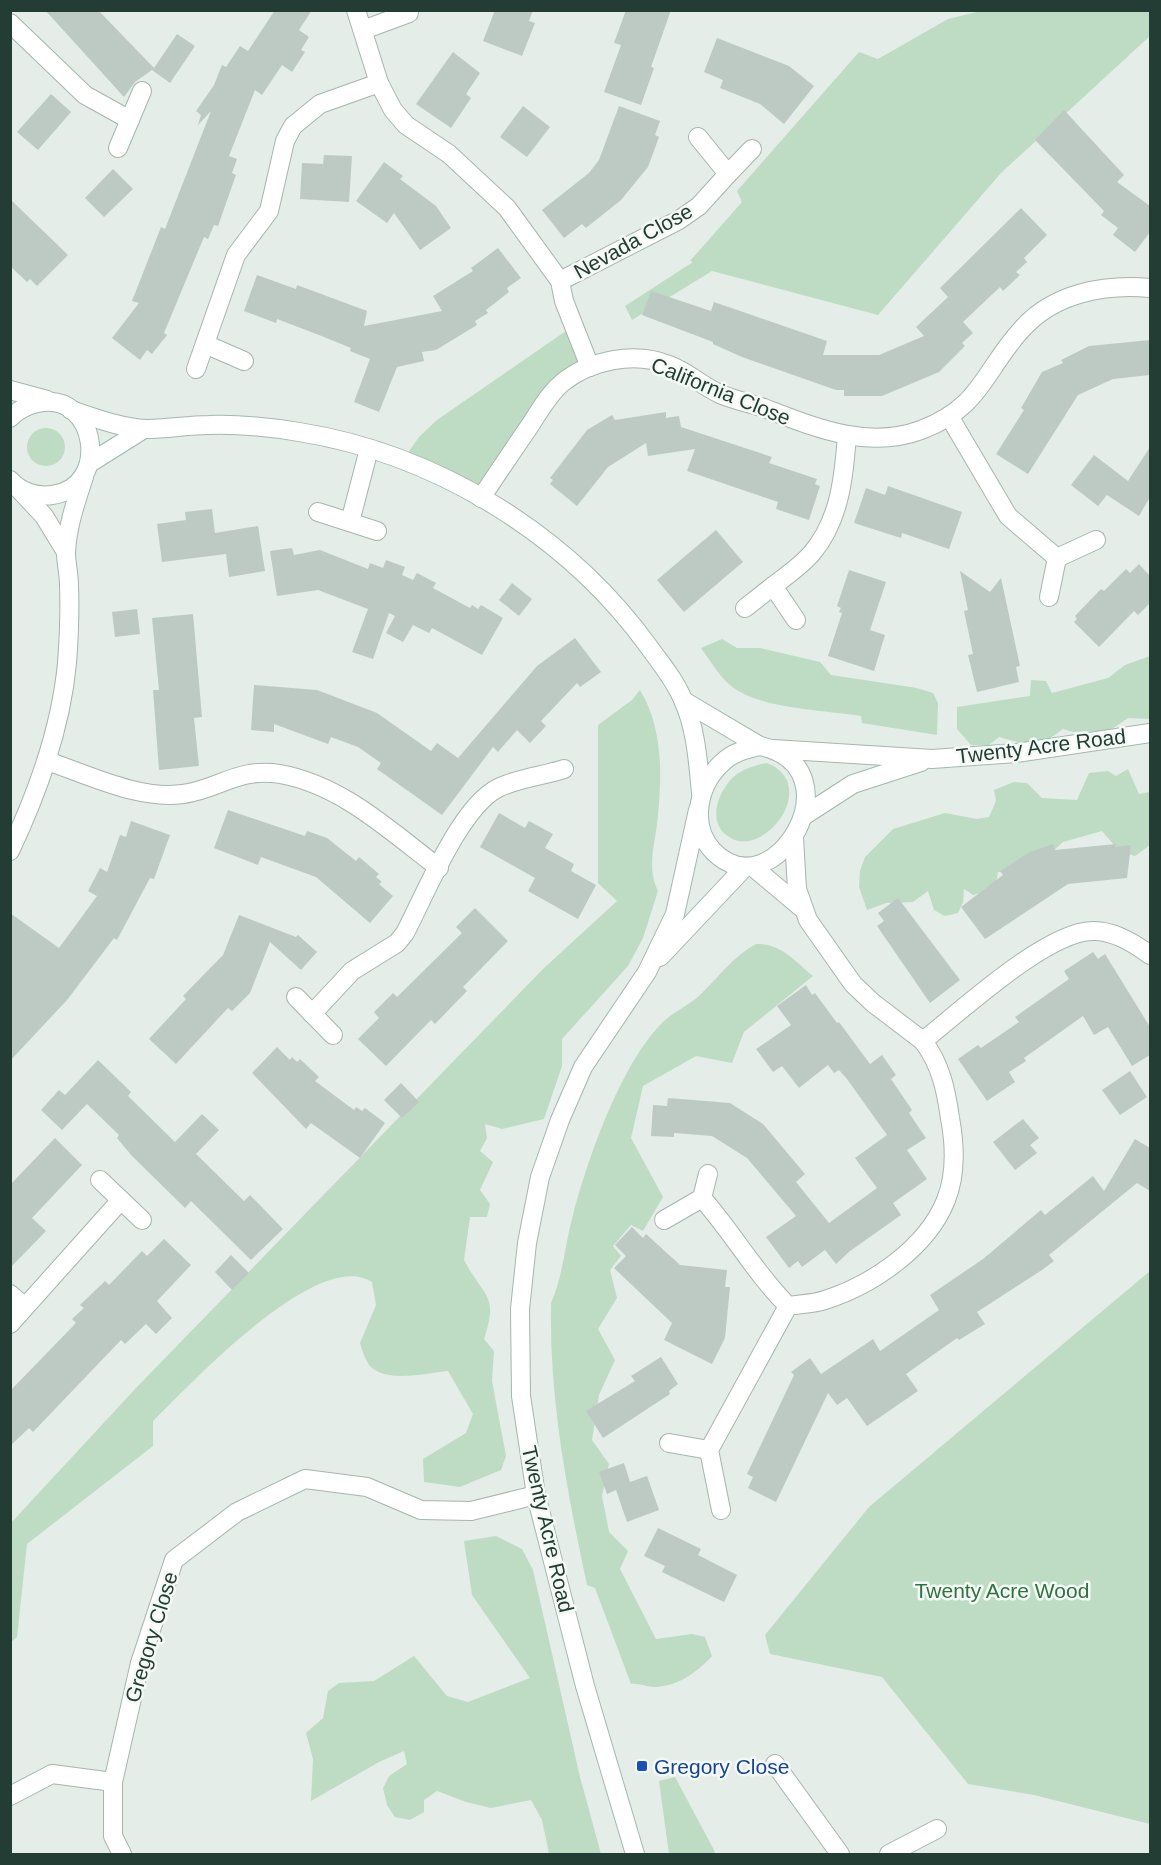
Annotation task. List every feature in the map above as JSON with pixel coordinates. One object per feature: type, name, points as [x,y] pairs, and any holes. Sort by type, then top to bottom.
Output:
[{"type":"street","name":"Nevada Close","points":[[356,10],[379,83],[393,110],[406,125],[448,154],[507,208],[560,281],[564,301],[590,367]]},
{"type":"street","points":[[363,30],[409,13]]},
{"type":"street","points":[[10,24],[85,95],[130,120]]},
{"type":"street","points":[[196,369],[236,255],[269,212],[285,141],[293,126],[320,104],[379,83]]},
{"type":"street","points":[[118,148],[142,92]]},
{"type":"street","points":[[698,137],[728,174]]},
{"type":"street","name":"Nevada Close","points":[[560,281],[679,220],[699,206],[752,149]]},
{"type":"street","name":"California Close","points":[[481,498],[549,398],[574,374],[590,367],[628,359],[668,365],[720,394],[824,431],[847,435],[898,436],[918,431],[949,416],[983,386],[1020,330],[1048,307],[1096,289],[1130,286],[1150,288]]},
{"type":"street","points":[[205,344],[244,361]]},
{"type":"street","points":[[10,390],[65,406],[107,422],[144,429],[246,426],[301,432],[369,449],[444,478],[527,526],[567,556],[606,593],[672,679],[684,701],[693,732],[701,831],[708,846],[718,856],[749,867],[802,908]]},
{"type":"street","points":[[10,418],[28,405],[43,402],[65,406],[82,420],[90,433],[92,448],[72,513],[66,552],[69,612],[67,665],[47,761],[30,810],[10,851]]},
{"type":"street","points":[[949,416],[1008,516],[1057,558]]},
{"type":"street","points":[[12,482],[28,493],[44,496],[59,494],[73,487],[87,470],[144,429]]},
{"type":"street","points":[[745,608],[811,554],[830,523],[844,473],[847,435]]},
{"type":"street","points":[[350,522],[369,449]]},
{"type":"street","points":[[12,482],[44,516],[66,552]]},
{"type":"street","points":[[318,512],[377,531]]},
{"type":"street","points":[[1057,558],[1096,540]]},
{"type":"street","points":[[1048,597],[1057,558]]},
{"type":"street","points":[[773,586],[796,620]]},
{"type":"street","points":[[684,701],[766,747],[789,757],[798,768],[804,783],[805,815],[794,838],[772,858],[749,867]]},
{"type":"street","name":"Twenty Acre Road","points":[[766,747],[932,759],[1016,753],[1150,733]]},
{"type":"street","points":[[700,801],[710,776],[724,760],[740,751],[766,747]]},
{"type":"street","name":"Twenty Acre Road","points":[[805,815],[853,784],[932,759]]},
{"type":"street","points":[[47,761],[147,793],[185,794],[235,776],[255,772],[303,780],[349,800],[439,868]]},
{"type":"street","points":[[312,1014],[352,971],[401,938],[456,835],[483,799],[510,783],[564,769]]},
{"type":"street","name":"Twenty Acre Road","points":[[635,1854],[585,1686],[536,1495],[521,1396],[520,1309],[527,1243],[540,1177],[560,1120],[583,1067],[647,972],[675,914],[700,801]]},
{"type":"street","points":[[788,1306],[824,1301],[887,1268],[925,1235],[939,1216],[951,1181],[953,1134],[941,1073],[934,1056],[923,1041],[873,1003],[854,984],[833,958],[802,908],[796,879],[794,838]]},
{"type":"street","name":"Twenty Acre Road","points":[[647,972],[749,867]]},
{"type":"street","points":[[923,1041],[1033,956],[1066,936],[1094,931],[1109,933],[1139,946],[1150,955]]},
{"type":"street","points":[[296,997],[333,1035]]},
{"type":"street","points":[[664,1220],[702,1198],[708,1174]]},
{"type":"street","points":[[100,1180],[142,1220]]},
{"type":"street","points":[[702,1198],[742,1247],[761,1277],[788,1306]]},
{"type":"street","points":[[10,1324],[121,1200]]},
{"type":"street","points":[[10,1294],[25,1307]]},
{"type":"street","points":[[721,1510],[709,1450],[788,1306]]},
{"type":"street","points":[[669,1443],[709,1450]]},
{"type":"street","name":"Gregory Close","points":[[122,1854],[113,1836],[113,1782],[140,1663],[174,1560],[237,1512],[305,1479],[367,1487],[421,1510],[471,1512],[536,1495]]},
{"type":"street","points":[[775,1764],[840,1854]]},
{"type":"street","points":[[10,1796],[52,1774],[113,1782]]},
{"type":"street","points":[[889,1854],[937,1829]]},
{"type":"green space","points":[[981,11],[1150,11],[1150,36],[1001,173],[878,315],[712,271],[632,320],[625,306],[693,262],[690,261],[742,202],[737,191],[859,52],[878,59],[948,19]]},
{"type":"green space","points":[[576,324],[590,367],[574,374],[481,498],[403,460],[419,437],[437,420]]},
{"type":"green space","points":[[46,428],[60,433],[65,447],[60,461],[46,466],[32,461],[27,447],[32,433]]},
{"type":"green space","points":[[722,639],[737,648],[760,648],[820,662],[831,675],[917,688],[933,693],[938,703],[937,735],[862,723],[861,716],[774,704],[742,693],[722,677],[701,648]]},
{"type":"green space","points":[[1150,656],[1150,719],[1128,718],[1109,731],[1073,732],[1063,729],[1042,744],[1017,742],[999,737],[989,745],[971,745],[957,729],[957,707],[1030,696],[1031,680],[1046,681],[1052,693],[1108,678],[1125,665]]},
{"type":"green space","points":[[640,690],[653,721],[660,773],[659,807],[652,866],[658,891],[643,938],[628,966],[562,1039],[562,1066],[544,1119],[502,1129],[485,1124],[487,1138],[480,1151],[493,1162],[480,1190],[490,1204],[487,1217],[470,1217],[464,1260],[490,1304],[484,1339],[494,1351],[492,1381],[506,1456],[501,1470],[460,1487],[424,1482],[423,1459],[466,1433],[473,1414],[448,1371],[396,1376],[376,1371],[369,1365],[360,1343],[376,1305],[372,1282],[349,1276],[320,1284],[288,1301],[224,1352],[153,1421],[153,1446],[27,1544],[17,1637],[11,1642],[10,1524],[136,1388],[543,969],[617,901],[598,883],[598,725],[632,700]]},
{"type":"green space","points":[[767,763],[783,774],[789,788],[788,804],[780,819],[768,831],[754,840],[739,841],[725,834],[717,820],[716,811],[721,794],[737,774]]},
{"type":"green space","points":[[1128,769],[1139,794],[1150,792],[1150,845],[1135,856],[1120,852],[1102,831],[1063,842],[1032,871],[998,872],[995,889],[973,895],[964,889],[963,902],[958,913],[945,916],[934,910],[928,891],[913,902],[886,903],[867,910],[859,887],[860,871],[865,857],[893,829],[945,813],[977,819],[989,817],[996,801],[994,790],[1014,782],[1027,783],[1042,798],[1077,800],[1089,773],[1108,771],[1116,776]]},
{"type":"green space","points":[[756,944],[773,946],[794,959],[813,976],[744,1032],[732,1063],[696,1056],[643,1086],[631,1138],[663,1197],[643,1231],[631,1225],[613,1246],[621,1256],[610,1270],[617,1298],[598,1329],[615,1360],[599,1395],[592,1440],[609,1464],[602,1496],[609,1532],[628,1551],[620,1569],[656,1639],[692,1634],[705,1637],[712,1656],[693,1673],[671,1684],[654,1687],[631,1684],[595,1588],[587,1585],[566,1480],[556,1410],[551,1303],[587,1167],[608,1113],[633,1062],[662,1023],[699,996],[733,961]]},
{"type":"green space","name":"Twenty Acre Wood","points":[[1150,1271],[1150,1824],[1034,1795],[968,1784],[882,1677],[770,1654],[765,1635],[869,1507]]},
{"type":"green space","points":[[496,1536],[522,1549],[533,1570],[580,1777],[601,1854],[549,1854],[542,1820],[531,1800],[491,1808],[437,1791],[424,1800],[424,1812],[410,1820],[395,1817],[387,1805],[383,1788],[389,1776],[407,1764],[404,1751],[379,1762],[311,1801],[313,1759],[306,1733],[323,1718],[328,1691],[339,1683],[374,1681],[414,1656],[447,1696],[468,1702],[530,1678],[472,1595],[464,1541]]},
{"type":"green space","points":[[675,1777],[715,1854],[669,1854],[659,1781]]},
{"type":"building","points":[[45,10],[98,10],[154,68],[177,34],[195,46],[170,83],[152,70],[135,82],[124,97]]},
{"type":"building","points":[[275,10],[312,10],[299,30],[309,37],[301,50],[305,52],[292,72],[282,65],[262,95],[255,90],[229,156],[237,159],[232,173],[236,175],[218,226],[214,225],[208,239],[204,237],[164,333],[167,335],[152,354],[147,350],[140,360],[112,338],[139,303],[132,301],[161,227],[165,229],[211,111],[198,125],[201,115],[196,111],[214,85],[222,65],[226,67],[240,46],[248,51]]},
{"type":"building","points":[[495,10],[533,10],[529,21],[535,23],[522,56],[483,41]]},
{"type":"building","points":[[626,10],[671,10],[651,67],[654,68],[641,105],[604,92],[621,45],[614,43]]},
{"type":"building","points":[[717,38],[789,66],[814,86],[784,124],[760,104],[720,88],[723,80],[704,72]]},
{"type":"building","points":[[453,52],[480,73],[466,94],[471,98],[451,128],[416,104]]},
{"type":"building","points":[[51,94],[71,112],[38,150],[17,132]]},
{"type":"building","points":[[523,106],[550,127],[527,157],[500,137]]},
{"type":"building","points":[[619,106],[660,121],[655,135],[659,137],[648,167],[621,200],[586,228],[582,224],[564,238],[542,210],[589,173],[599,160]]},
{"type":"building","points":[[1064,110],[1124,175],[1117,182],[1150,206],[1150,232],[1135,252],[1113,235],[1118,228],[1101,215],[1104,211],[1035,140]]},
{"type":"building","points":[[324,155],[352,156],[349,202],[300,199],[302,163],[323,164]]},
{"type":"building","points":[[384,162],[403,176],[400,179],[436,206],[451,228],[420,250],[394,213],[387,223],[356,201]]},
{"type":"building","points":[[113,169],[133,189],[104,217],[85,198]]},
{"type":"building","points":[[10,199],[68,255],[37,286],[30,279],[27,282],[10,266]]},
{"type":"building","points":[[1021,208],[1047,235],[1024,258],[1027,262],[1016,272],[1020,275],[1003,291],[1000,287],[963,322],[973,333],[962,343],[965,346],[939,372],[882,396],[844,396],[844,390],[836,390],[742,357],[713,342],[642,315],[651,291],[711,311],[714,302],[827,341],[823,355],[879,355],[924,336],[916,327],[948,297],[940,288]]},
{"type":"building","points":[[498,248],[521,278],[507,288],[509,292],[486,310],[488,313],[475,321],[477,325],[436,350],[422,352],[424,361],[397,367],[379,412],[354,402],[370,359],[350,351],[351,348],[277,319],[276,323],[244,311],[257,275],[296,289],[297,285],[367,311],[364,326],[442,311],[433,296],[473,271],[471,268]]},
{"type":"building","points":[[1150,340],[1150,375],[1113,379],[1078,395],[1028,474],[996,454],[1024,410],[1021,408],[1042,372],[1063,363],[1061,360],[1089,346]]},
{"type":"building","points":[[666,412],[666,418],[679,416],[681,427],[772,457],[769,463],[817,479],[815,484],[820,486],[809,520],[776,509],[778,502],[687,471],[695,449],[648,456],[646,443],[608,467],[577,506],[550,484],[553,480],[550,478],[587,430],[612,415],[615,420]]},
{"type":"building","points":[[1150,447],[1150,497],[1139,516],[1107,495],[1098,506],[1071,485],[1094,455],[1128,481]]},
{"type":"building","points":[[888,486],[962,512],[949,549],[902,533],[901,538],[854,523],[866,488],[885,495]]},
{"type":"building","points":[[212,509],[215,533],[258,526],[265,571],[229,577],[226,554],[162,562],[157,524],[186,520],[185,512]]},
{"type":"building","points":[[716,530],[743,562],[684,612],[657,580]]},
{"type":"building","points":[[292,548],[294,555],[320,550],[368,569],[370,563],[383,568],[386,560],[405,567],[402,575],[413,580],[417,573],[436,583],[433,588],[470,608],[472,605],[478,609],[481,605],[503,618],[482,655],[432,628],[429,633],[413,625],[403,642],[386,633],[395,616],[389,613],[373,659],[352,652],[368,609],[318,590],[277,596],[270,551]]},
{"type":"building","points":[[1139,564],[1150,576],[1150,603],[1138,615],[1134,611],[1099,647],[1074,622],[1077,619],[1075,616],[1101,589],[1104,591],[1126,569],[1130,573]]},
{"type":"building","points":[[849,570],[886,582],[870,630],[885,635],[874,671],[828,656],[842,613],[839,612],[841,608],[837,606]]},
{"type":"building","points":[[960,571],[990,592],[1001,578],[1020,666],[1016,667],[1019,682],[977,692],[968,655],[973,654],[964,611],[968,610]]},
{"type":"building","points":[[512,583],[532,599],[519,616],[499,600]]},
{"type":"building","points":[[137,609],[140,634],[115,637],[112,612]]},
{"type":"building","points":[[193,614],[202,717],[194,718],[199,766],[159,770],[153,690],[159,690],[152,618]]},
{"type":"building","points":[[575,638],[601,672],[580,687],[577,683],[541,721],[546,726],[530,743],[517,730],[498,752],[493,747],[442,815],[377,769],[381,763],[358,747],[331,737],[328,744],[274,724],[274,732],[251,730],[254,685],[317,690],[377,713],[431,751],[437,743],[458,758],[537,666]]},
{"type":"building","points":[[228,810],[305,836],[307,831],[327,838],[356,861],[359,857],[379,874],[376,877],[382,882],[379,884],[393,896],[370,923],[316,877],[261,857],[258,865],[214,848]]},
{"type":"building","points":[[499,813],[525,828],[529,821],[553,834],[545,848],[574,864],[571,871],[596,885],[578,919],[528,891],[535,878],[480,847]]},
{"type":"building","points":[[131,821],[170,835],[154,879],[150,878],[117,940],[114,938],[67,1000],[10,1061],[10,913],[59,948],[97,896],[88,891],[100,868],[107,872],[120,835],[126,837]]},
{"type":"building","points":[[1053,844],[1055,850],[1116,844],[1115,847],[1131,845],[1127,878],[1068,884],[985,939],[961,907],[1003,875],[1000,871],[1030,852]]},
{"type":"building","points":[[898,898],[960,980],[930,1003],[877,926],[884,921],[878,913]]},
{"type":"building","points":[[475,908],[508,941],[463,987],[467,991],[435,1024],[431,1020],[386,1066],[358,1039],[379,1018],[374,1012],[393,993],[397,997],[462,933],[456,927]]},
{"type":"building","points":[[239,915],[296,937],[298,935],[317,952],[301,970],[270,942],[250,993],[232,1011],[228,1008],[176,1064],[149,1039],[186,999],[183,996],[223,955]]},
{"type":"building","points":[[1093,952],[1098,959],[1105,954],[1150,1027],[1150,1055],[1132,1066],[1108,1027],[1094,1035],[1083,1016],[1024,1058],[1026,1061],[1009,1072],[1015,1082],[987,1101],[958,1059],[978,1045],[981,1048],[1019,1022],[1015,1017],[1069,979],[1064,971]]},
{"type":"building","points":[[806,985],[812,995],[815,993],[837,1023],[839,1022],[870,1064],[882,1055],[896,1075],[891,1079],[912,1110],[909,1113],[926,1138],[907,1150],[927,1179],[893,1203],[901,1215],[850,1251],[836,1264],[825,1250],[802,1267],[798,1261],[789,1268],[766,1237],[796,1216],[747,1158],[712,1136],[674,1133],[674,1137],[651,1136],[653,1105],[667,1106],[668,1098],[730,1103],[763,1124],[805,1174],[796,1182],[829,1223],[877,1188],[855,1158],[887,1135],[847,1079],[839,1070],[834,1073],[828,1065],[799,1088],[782,1066],[773,1072],[756,1049],[791,1025],[777,1006]]},
{"type":"building","points":[[277,1047],[290,1060],[292,1057],[297,1062],[300,1059],[319,1077],[315,1081],[354,1110],[356,1107],[362,1111],[365,1108],[385,1123],[360,1158],[311,1123],[306,1129],[252,1073]]},
{"type":"building","points":[[98,1060],[131,1092],[128,1096],[175,1142],[202,1114],[219,1130],[196,1154],[244,1201],[250,1195],[283,1229],[251,1260],[191,1201],[185,1208],[132,1156],[117,1138],[119,1135],[87,1104],[62,1130],[41,1110],[59,1090],[65,1095]]},
{"type":"building","points":[[1130,1071],[1147,1097],[1120,1115],[1102,1090]]},
{"type":"building","points":[[401,1083],[419,1102],[402,1118],[384,1100]]},
{"type":"building","points":[[1023,1119],[1039,1138],[1030,1145],[1037,1153],[1015,1170],[993,1142]]},
{"type":"building","points":[[55,1138],[82,1165],[32,1218],[46,1231],[10,1268],[10,1185]]},
{"type":"building","points":[[1135,1139],[1150,1148],[1150,1191],[1137,1183],[1049,1255],[1054,1261],[977,1312],[985,1324],[959,1340],[957,1338],[906,1374],[918,1391],[867,1426],[847,1398],[837,1405],[828,1393],[776,1502],[748,1488],[753,1477],[747,1474],[794,1375],[791,1372],[810,1358],[821,1374],[873,1339],[880,1351],[939,1310],[930,1295],[983,1259],[1041,1210],[1045,1215],[1093,1176],[1104,1191]]},
{"type":"building","points":[[632,1227],[643,1238],[646,1234],[680,1265],[727,1270],[725,1287],[730,1287],[725,1338],[712,1364],[664,1340],[672,1323],[614,1268],[626,1256],[615,1245]]},
{"type":"building","points":[[164,1239],[191,1265],[157,1301],[172,1318],[156,1334],[146,1324],[125,1344],[121,1340],[33,1432],[29,1428],[10,1446],[10,1391],[76,1323],[72,1319],[84,1308],[80,1305],[105,1281],[109,1285],[142,1251],[147,1256]]},
{"type":"building","points":[[231,1255],[249,1273],[232,1290],[215,1272]]},
{"type":"building","points":[[661,1357],[678,1384],[669,1391],[670,1394],[603,1438],[586,1411],[635,1381],[631,1376]]},
{"type":"building","points":[[624,1463],[630,1482],[647,1476],[659,1510],[627,1522],[616,1490],[607,1494],[599,1472]]},
{"type":"building","points":[[658,1528],[701,1549],[698,1555],[737,1575],[724,1602],[662,1572],[665,1566],[644,1556]]},
{"type":"place","name":"Gregory Close","points":[[642,1766]]}]
